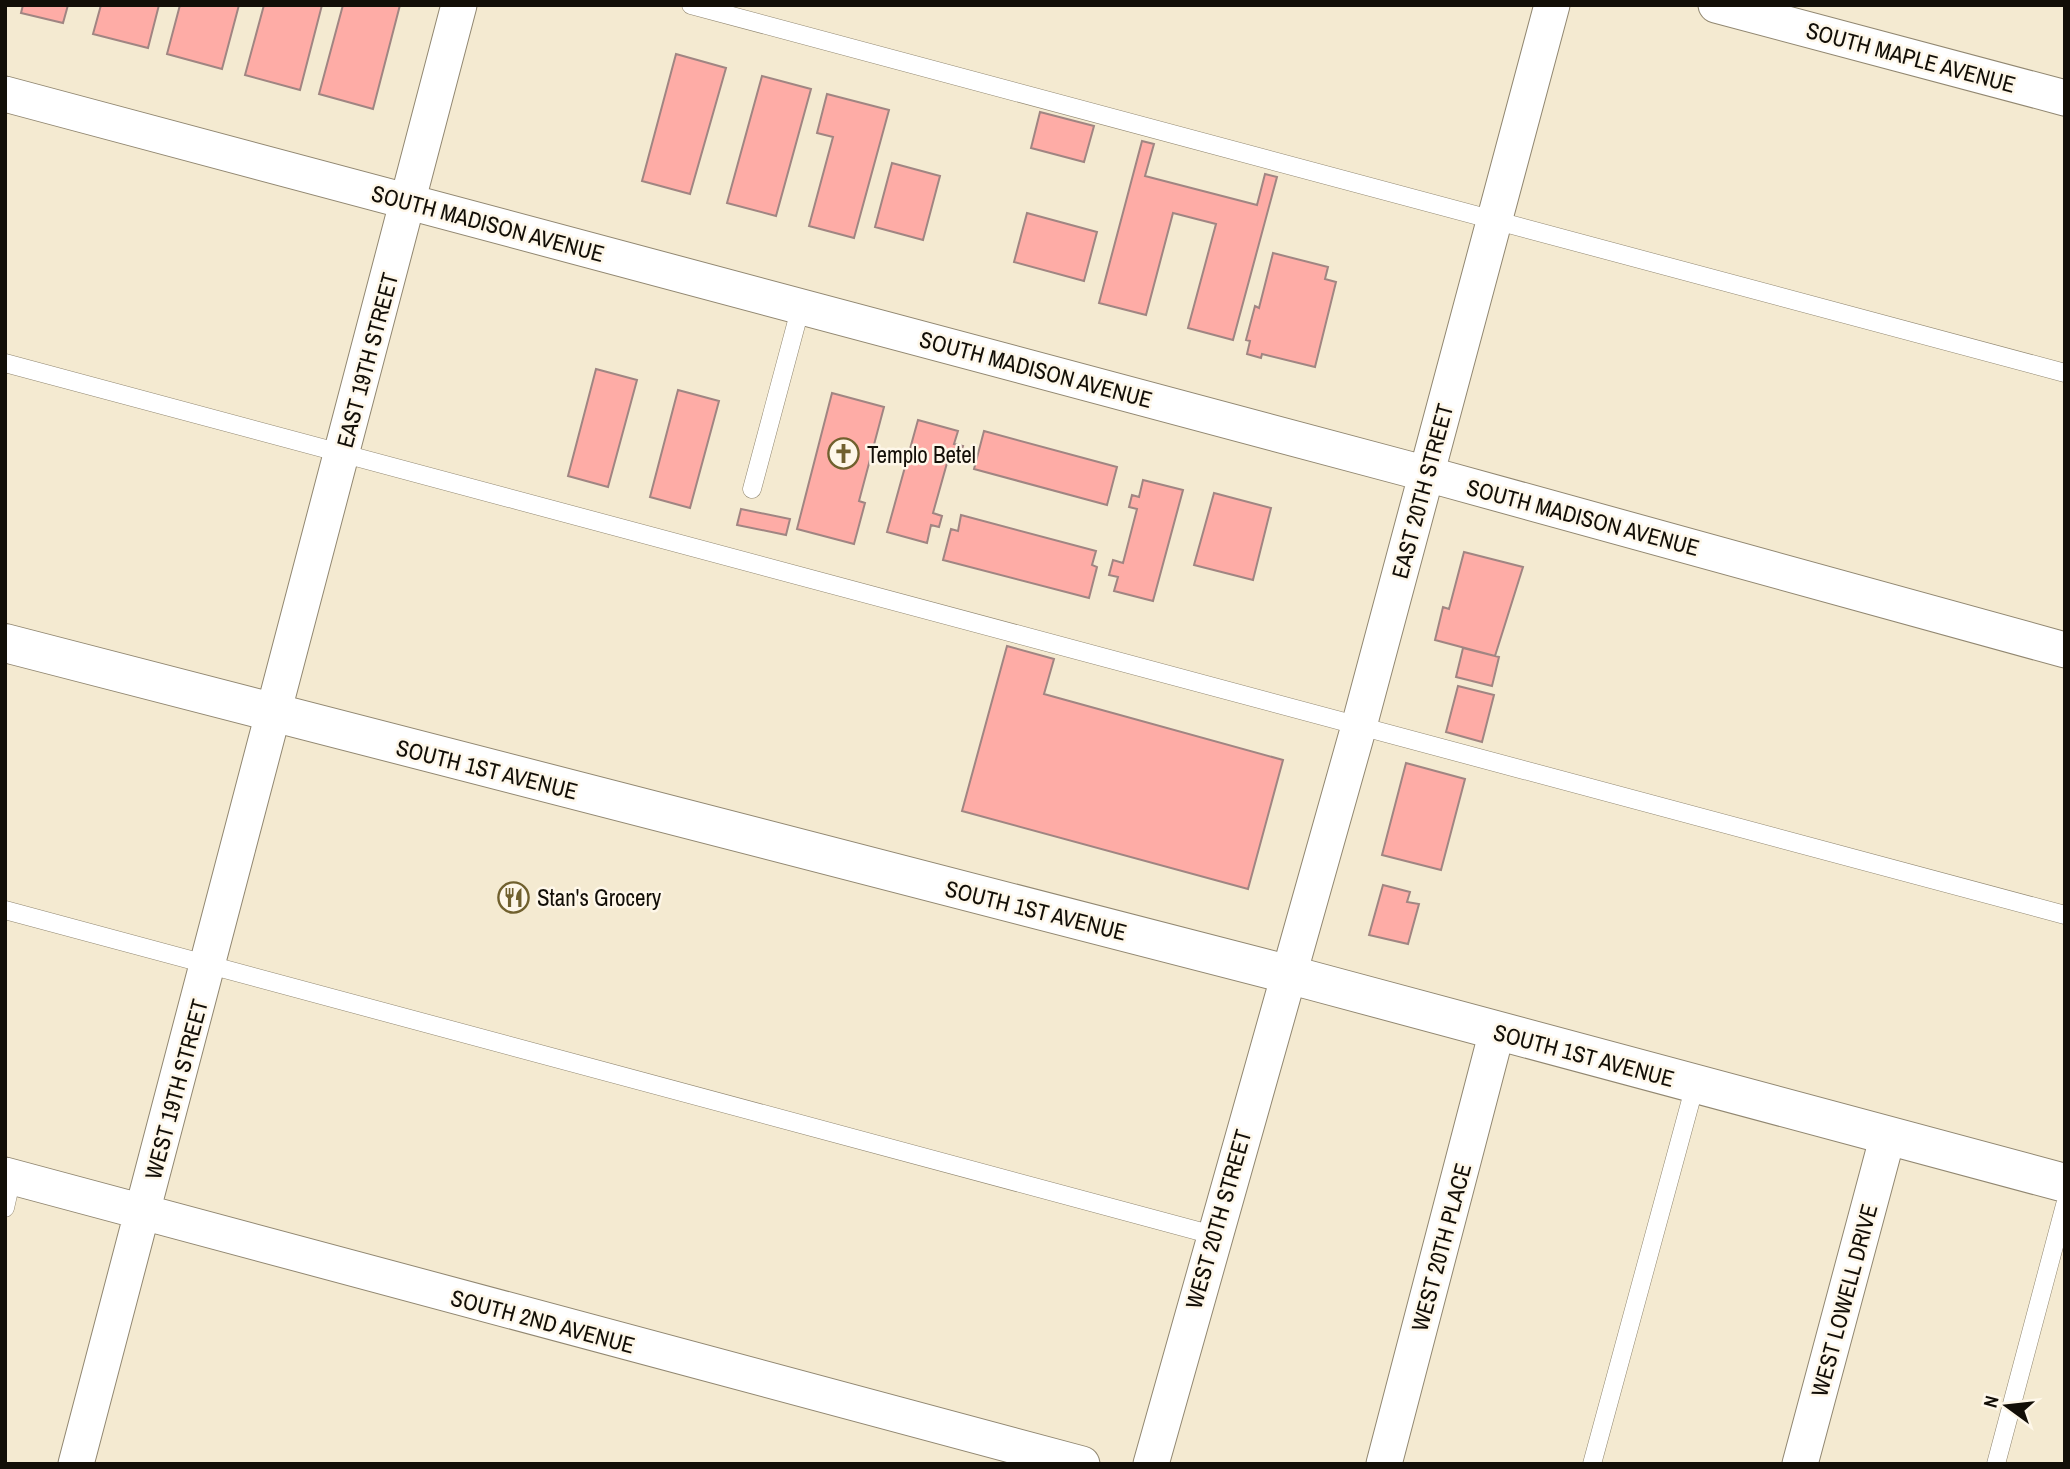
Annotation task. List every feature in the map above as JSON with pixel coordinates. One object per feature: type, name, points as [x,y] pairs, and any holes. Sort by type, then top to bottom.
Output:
[{"type":"street","name":"EAST 19TH STREET","points":[[275,714],[459,5]]},
{"type":"street","name":"EAST 20TH STREET","points":[[1287,974],[1359,726],[1552,5]]},
{"type":"street","name":"SOUTH MAPLE AVENUE","points":[[1716,5],[2065,98]]},
{"type":"street","name":"SOUTH MADISON AVENUE","points":[[5,94],[1427,474],[2065,650]]},
{"type":"street","name":"SOUTH 1ST AVENUE","points":[[5,643],[1287,974],[2065,1183]]},
{"type":"street","name":"WEST 19TH STREET","points":[[76,1464],[275,714]]},
{"type":"street","name":"WEST 20TH STREET","points":[[1151,1464],[1287,974]]},
{"type":"street","name":"WEST 20TH PLACE","points":[[1384,1464],[1497,1031]]},
{"type":"street","name":"WEST LOWELL DRIVE","points":[[1800,1464],[1888,1135]]},
{"type":"street","name":"SOUTH 2ND AVENUE","points":[[8,1187],[143,1214],[1082,1464]]},
{"type":"lane","points":[[691,5],[2065,373]]},
{"type":"lane","points":[[752,489],[801,306]]},
{"type":"lane","points":[[5,363],[2065,915]]},
{"type":"lane","points":[[5,910],[1213,1235]]},
{"type":"lane","points":[[1592,1464],[1695,1085]]},
{"type":"lane","points":[[1996,1464],[2065,1205]]},
{"type":"building","points":[[23,5],[68,5],[63,23],[21,13]]},
{"type":"building","points":[[101,5],[159,5],[148,48],[93,34]]},
{"type":"building","points":[[180,5],[239,5],[222,69],[167,54]]},
{"type":"building","points":[[264,5],[322,5],[300,90],[245,75]]},
{"type":"building","points":[[343,5],[400,5],[373,109],[319,94]]},
{"type":"building","points":[[676,54],[726,68],[690,194],[642,181]]},
{"type":"building","points":[[762,76],[811,89],[776,216],[727,203]]},
{"type":"building","points":[[827,94],[889,110],[854,238],[809,226],[833,137],[817,133]]},
{"type":"building","points":[[1040,112],[1094,126],[1084,162],[1031,148]]},
{"type":"building","points":[[1142,141],[1154,144],[1145,176],[1257,205],[1265,174],[1277,177],[1233,340],[1188,328],[1216,224],[1173,213],[1146,315],[1099,303]]},
{"type":"building","points":[[892,163],[940,176],[923,240],[875,227]]},
{"type":"building","points":[[1027,213],[1097,232],[1084,281],[1014,262]]},
{"type":"building","points":[[1273,253],[1328,267],[1325,279],[1336,282],[1315,367],[1262,354],[1261,358],[1247,354],[1250,341],[1246,340],[1255,306],[1259,308]]},
{"type":"building","points":[[596,369],[637,380],[608,487],[568,476]]},
{"type":"building","points":[[678,390],[719,401],[690,508],[650,497]]},
{"type":"building","name":"Templo Betel","points":[[832,393],[884,407],[859,501],[865,503],[854,544],[797,529]]},
{"type":"building","points":[[918,420],[958,431],[954,444],[963,446],[959,459],[949,456],[933,513],[942,516],[939,527],[931,525],[927,543],[887,532]]},
{"type":"building","points":[[984,431],[1117,467],[1107,505],[974,469]]},
{"type":"building","points":[[1143,480],[1183,490],[1153,601],[1114,591],[1118,577],[1109,575],[1113,560],[1123,563],[1137,509],[1129,507],[1132,495],[1139,497]]},
{"type":"building","points":[[1214,493],[1271,508],[1253,580],[1194,565]]},
{"type":"building","points":[[741,509],[790,519],[786,535],[737,525]]},
{"type":"building","points":[[961,515],[1096,551],[1092,565],[1097,567],[1089,598],[943,560],[951,529],[958,531]]},
{"type":"building","points":[[1464,552],[1523,567],[1495,656],[1435,640],[1443,607],[1449,609]]},
{"type":"building","points":[[1007,646],[1054,659],[1044,694],[1283,760],[1248,889],[962,811]]},
{"type":"building","points":[[1463,648],[1499,657],[1492,686],[1456,677]]},
{"type":"building","points":[[1458,686],[1494,695],[1482,742],[1446,732]]},
{"type":"building","points":[[1406,763],[1465,779],[1441,870],[1382,855]]},
{"type":"building","points":[[1383,885],[1410,892],[1407,902],[1419,904],[1408,944],[1369,935]]},
{"type":"place","name":"Templo Betel","points":[[844,454]]},
{"type":"place","name":"Stan's Grocery","points":[[514,897]]}]
